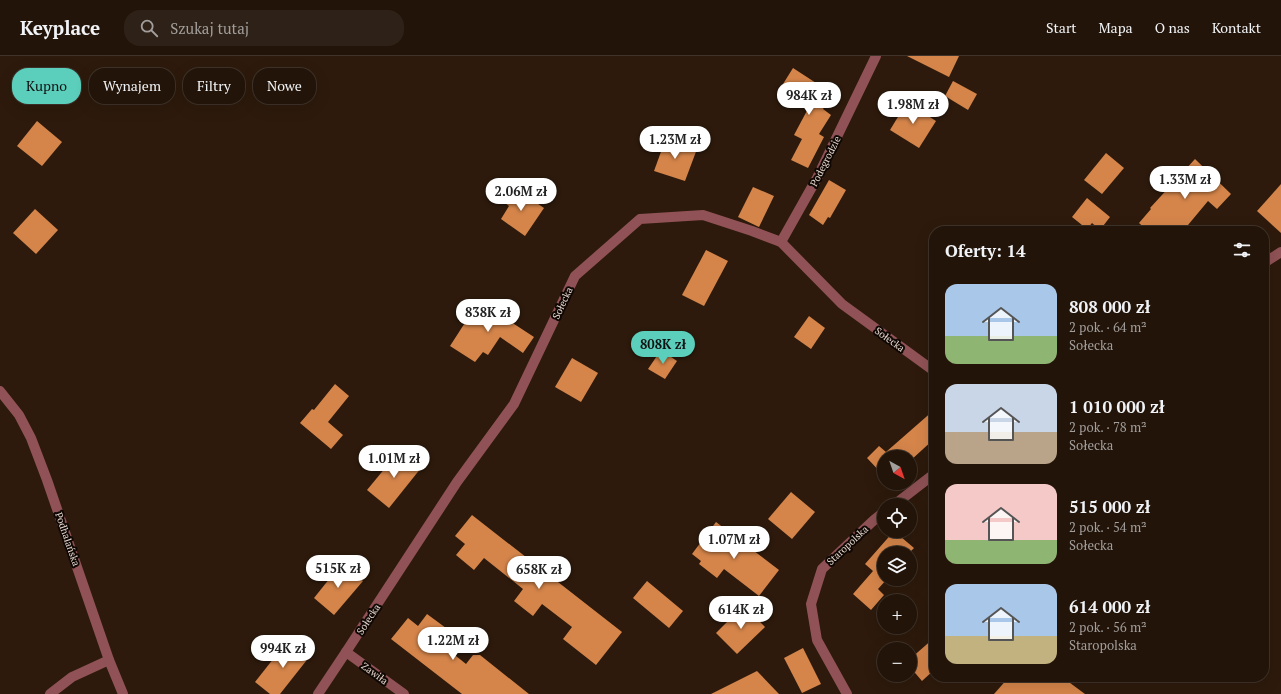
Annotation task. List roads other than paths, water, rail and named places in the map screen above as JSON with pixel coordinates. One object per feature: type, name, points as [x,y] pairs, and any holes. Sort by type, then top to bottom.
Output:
[{"type":"street","name":"Podegrodzie","points":[[781,242],[817,178],[876,56]]},
{"type":"street","name":"Sołecka","points":[[318,694],[457,482],[514,404],[575,276],[640,220],[703,216],[752,231],[781,242],[842,304],[929,367]]},
{"type":"street","points":[[1269,260],[1281,252]]},
{"type":"street","name":"Podhalańska","points":[[0,391],[19,415],[32,438],[109,660],[123,694]]},
{"type":"street","points":[[903,498],[929,478]]},
{"type":"street","name":"Staropolska","points":[[847,694],[817,640],[811,604],[822,569],[877,518]]},
{"type":"street","name":"Zawiła","points":[[346,652],[404,694]]},
{"type":"street","points":[[50,694],[72,677],[109,660]]}]
